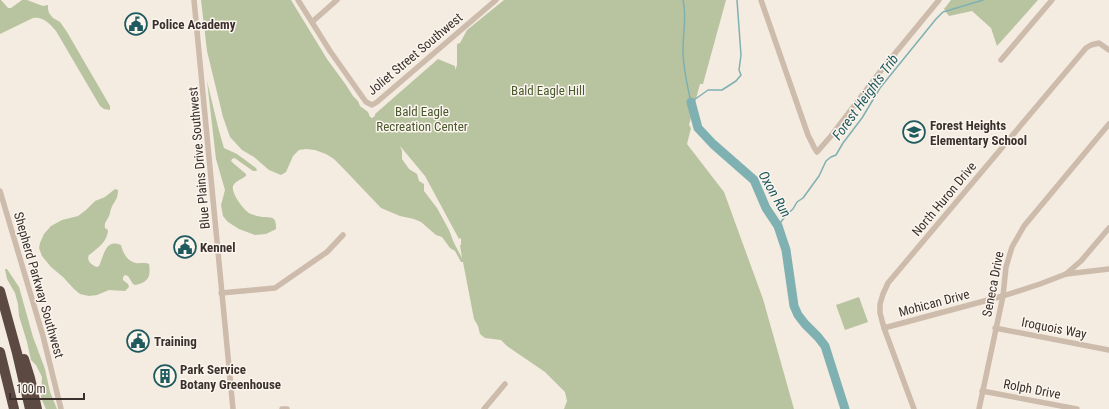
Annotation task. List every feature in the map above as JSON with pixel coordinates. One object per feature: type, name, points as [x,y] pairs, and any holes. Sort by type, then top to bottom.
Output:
[{"type":"highway","points":[[1,296],[30,409]]},
{"type":"highway","points":[[1,296],[15,328],[29,373],[37,409]]},
{"type":"highway","points":[[0,352],[14,409]]},
{"type":"highway","points":[[0,367],[10,409]]},
{"type":"street","name":"Blue Plains Drive Southwest","points":[[194,0],[233,409]]},
{"type":"street","points":[[298,0],[312,22],[337,0]]},
{"type":"street","name":"Joliet Street Southwest","points":[[312,22],[366,102],[373,105],[496,0]]},
{"type":"street","points":[[761,0],[808,135],[817,152],[883,68],[940,0]]},
{"type":"street","points":[[1001,60],[1052,0]]},
{"type":"street","name":"North Huron Drive","points":[[914,409],[884,328],[880,313],[882,294],[888,283],[1086,48],[1099,43],[1109,50]]},
{"type":"street","name":"Seneca Drive","points":[[979,409],[1003,296],[1006,267],[1017,236],[1109,124]]},
{"type":"street","name":"Shepherd Parkway Southwest","points":[[0,191],[43,336],[61,409]]},
{"type":"street","name":"Mohican Drive","points":[[884,328],[1003,296],[1066,274],[1081,260],[1109,228]]},
{"type":"street","points":[[221,293],[275,288],[327,252],[343,235]]},
{"type":"street","points":[[1066,274],[1109,268]]},
{"type":"street","name":"Iroquois Way","points":[[995,328],[1109,350]]},
{"type":"street","points":[[484,409],[505,384]]},
{"type":"street","name":"Rolph Drive","points":[[982,391],[1077,409]]},
{"type":"street","points":[[282,409],[287,409]]},
{"type":"green space","points":[[0,0],[8,8],[11,8],[22,0],[27,0],[43,6],[48,5],[49,13],[53,18],[60,22],[67,32],[110,106],[110,110],[104,109],[100,106],[56,31],[46,21],[40,18],[33,18],[0,34]]},
{"type":"green space","points":[[201,0],[291,0],[327,59],[358,101],[360,106],[368,112],[372,118],[438,59],[455,66],[455,70],[457,65],[457,44],[460,43],[467,30],[504,0],[726,0],[703,84],[700,84],[689,125],[691,128],[687,144],[724,192],[763,299],[794,409],[564,409],[567,401],[565,392],[545,372],[507,346],[501,340],[485,338],[480,334],[474,319],[463,262],[461,262],[455,251],[450,248],[442,237],[436,235],[421,222],[400,216],[381,208],[334,159],[326,154],[315,150],[299,150],[293,156],[286,172],[281,175],[269,170],[254,157],[242,150],[230,137],[223,117],[207,51]],"holes":[[[400,146],[425,176],[459,239],[461,238],[460,245],[462,258],[437,208],[424,191],[424,184],[419,181],[417,174],[409,169],[402,159],[402,151]]]},
{"type":"green space","points":[[951,0],[1038,0],[997,46],[991,28],[972,11],[949,16],[944,9]]},
{"type":"green space","points":[[207,81],[224,148],[237,154],[257,170],[253,171],[236,159],[232,159],[231,161],[246,174],[246,176],[234,184],[234,193],[239,202],[248,212],[261,217],[270,217],[276,222],[276,229],[266,234],[255,235],[239,229],[228,222],[223,216],[221,205],[225,190],[216,159]]},
{"type":"green space","points":[[115,189],[118,190],[116,200],[105,224],[108,234],[102,244],[89,255],[88,259],[91,264],[97,267],[99,266],[108,246],[116,243],[121,245],[124,254],[128,259],[136,263],[149,264],[149,276],[143,282],[135,285],[128,276],[125,275],[123,280],[129,287],[125,291],[109,290],[97,295],[89,296],[80,294],[51,267],[42,256],[39,248],[40,243],[44,234],[51,226],[62,220],[78,216],[95,201],[105,197]]},
{"type":"green space","points":[[5,269],[7,269],[19,287],[33,337],[45,369],[50,392],[57,409],[46,409],[41,398],[42,377],[36,365],[31,360],[19,316],[15,293],[7,279]]},
{"type":"green space","points":[[859,297],[868,322],[845,330],[836,305]]},
{"type":"waterway","points":[[683,0],[685,18],[683,50],[684,63],[691,102],[708,90],[722,90],[736,81],[741,75],[739,70],[741,55],[737,0]]},
{"type":"waterway","name":"Forest Heights Trib","points":[[778,226],[786,215],[793,209],[797,202],[803,198],[819,176],[826,161],[836,155],[862,118],[880,88],[936,19],[943,12],[983,0]]},
{"type":"waterway","name":"Oxon Run","points":[[691,102],[698,128],[713,144],[754,180],[766,208],[778,226],[786,250],[794,306],[798,315],[825,346],[845,409]]},
{"type":"place","name":"Police Academy","points":[[136,24]]},
{"type":"place","name":"Forest Heights Elementary School","points":[[914,132]]},
{"type":"place","name":"Kennel","points":[[185,247]]},
{"type":"place","name":"Training","points":[[138,341]]},
{"type":"place","name":"Park Service Botany Greenhouse","points":[[165,376]]},
{"type":"park label","name":"Bald Eagle Hill","points":[[548,90]]},
{"type":"park label","name":"Bald Eagle Recreation Center","points":[[422,118]]}]
